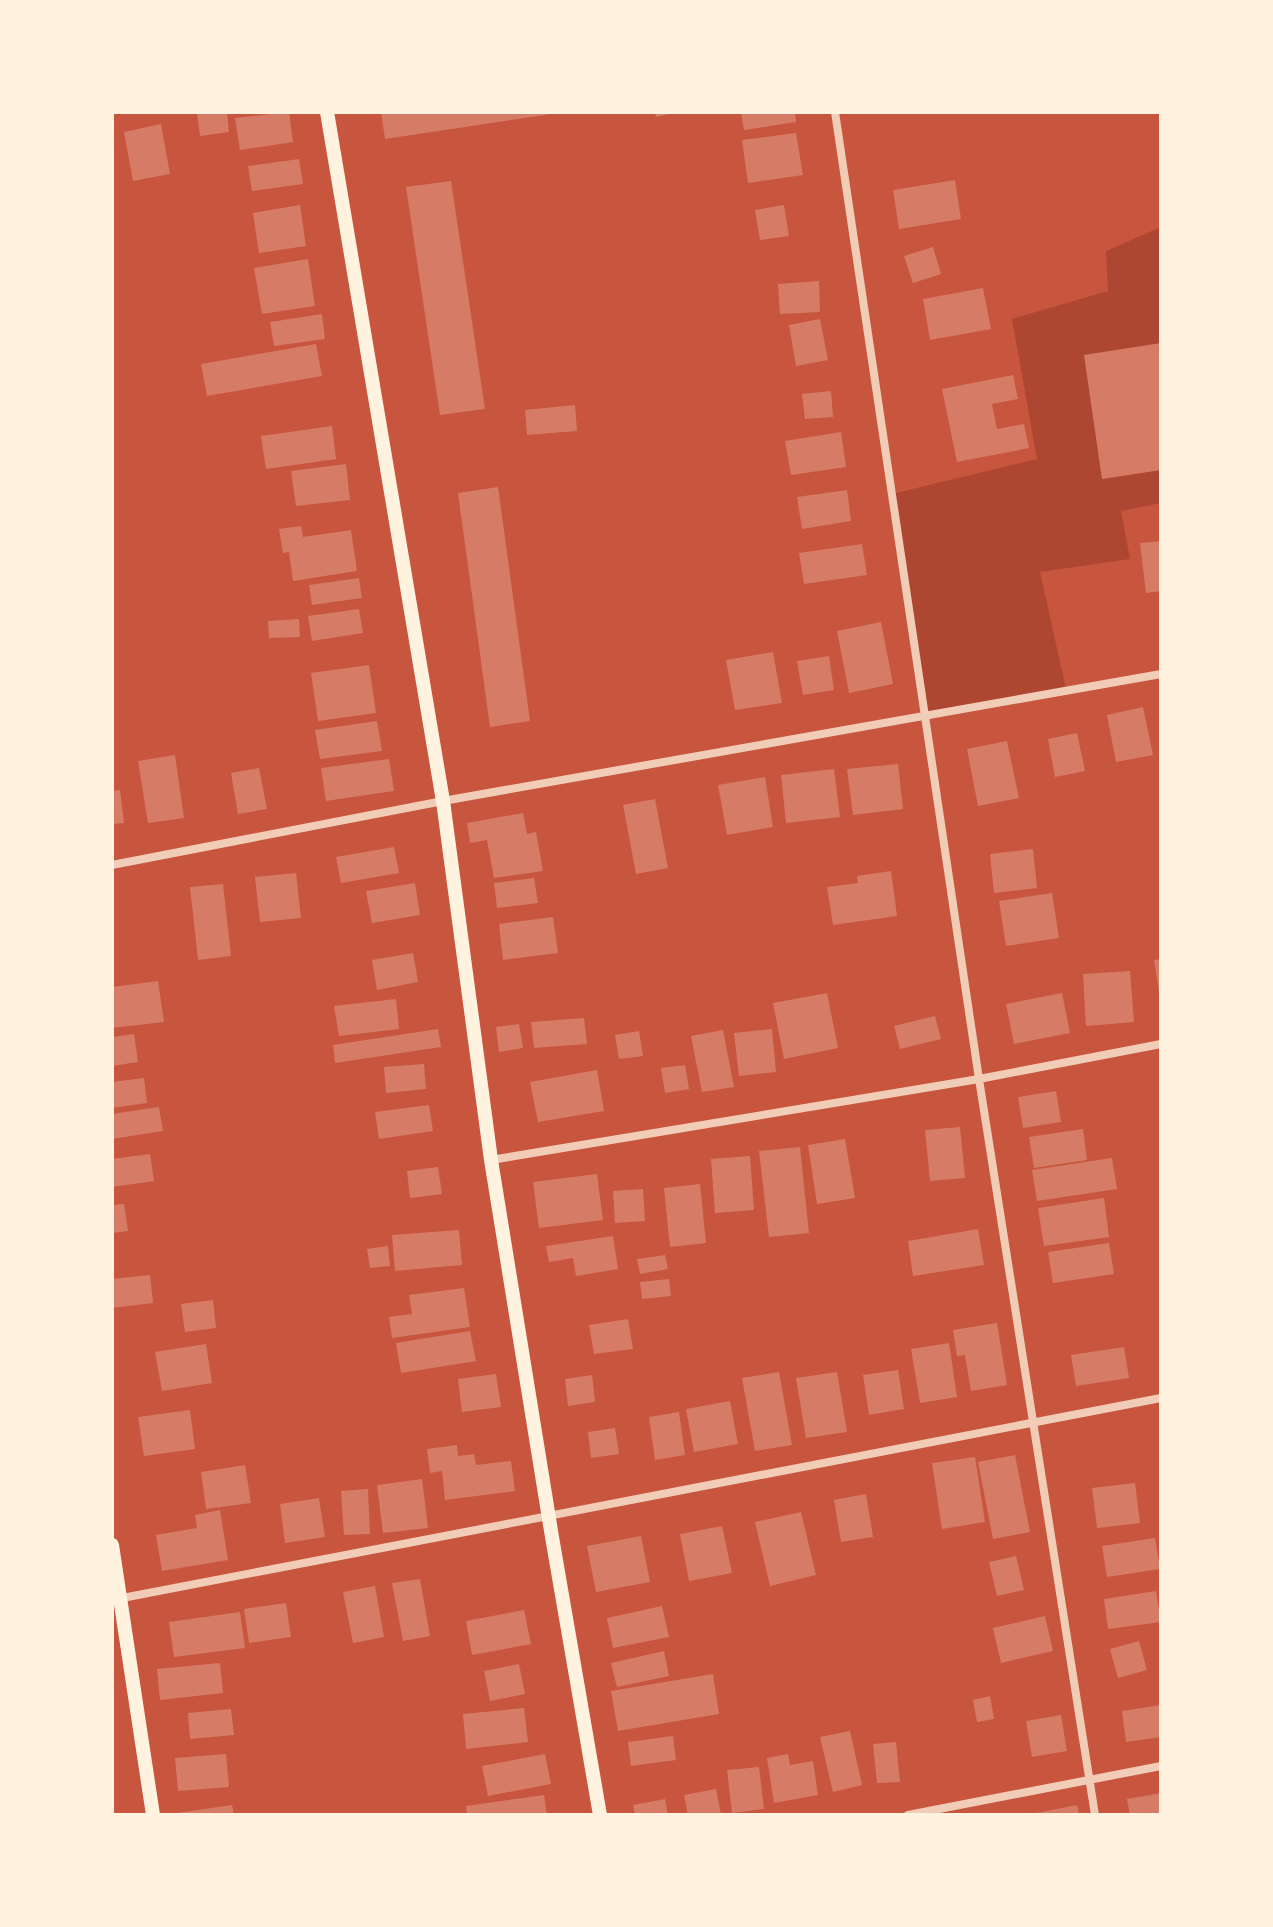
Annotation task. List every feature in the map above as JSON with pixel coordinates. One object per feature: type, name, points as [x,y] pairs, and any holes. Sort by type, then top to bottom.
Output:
[{"type":"main road","points":[[327,112],[443,801],[491,1160],[600,1815]]},
{"type":"main road","points":[[112,1545],[116,1599],[153,1815]]},
{"type":"street","points":[[835,112],[979,1079],[1095,1815]]},
{"type":"street","points":[[112,865],[443,801],[1161,674]]},
{"type":"street","points":[[491,1160],[979,1079],[1161,1044]]},
{"type":"street","points":[[116,1599],[1161,1398]]},
{"type":"street","points":[[908,1815],[1161,1766]]},
{"type":"shaded area","points":[[1161,227],[1161,503],[1121,511],[1130,559],[1040,572],[1066,689],[925,715],[892,494],[1037,459],[1012,319],[1108,291],[1106,251]]},
{"type":"building","points":[[227,112],[229,132],[200,136],[197,113]]},
{"type":"building","points":[[289,112],[293,142],[240,150],[235,118]]},
{"type":"building","points":[[381,112],[551,112],[551,114],[385,139]]},
{"type":"building","points":[[655,112],[674,112],[675,113],[656,117]]},
{"type":"building","points":[[741,112],[795,112],[796,122],[744,130]]},
{"type":"building","points":[[161,124],[170,174],[133,181],[124,132]]},
{"type":"building","points":[[796,133],[803,175],[748,183],[742,140]]},
{"type":"building","points":[[299,159],[303,184],[252,191],[248,166]]},
{"type":"building","points":[[955,180],[961,219],[899,229],[893,190]]},
{"type":"building","points":[[451,181],[485,409],[440,415],[406,187]]},
{"type":"building","points":[[300,205],[306,246],[259,253],[253,213]]},
{"type":"building","points":[[784,205],[789,236],[760,240],[755,210]]},
{"type":"building","points":[[933,247],[941,274],[913,283],[904,256]]},
{"type":"building","points":[[308,259],[315,306],[262,314],[254,268]]},
{"type":"building","points":[[819,281],[820,312],[780,314],[778,284]]},
{"type":"building","points":[[983,288],[991,329],[930,340],[923,299]]},
{"type":"building","points":[[322,314],[325,339],[274,346],[270,322]]},
{"type":"building","points":[[820,319],[828,360],[796,366],[789,325]]},
{"type":"building","points":[[1161,343],[1161,470],[1102,479],[1084,355]]},
{"type":"building","points":[[316,344],[322,376],[207,396],[201,364]]},
{"type":"building","points":[[1013,375],[1018,399],[992,404],[997,429],[1024,424],[1029,448],[957,462],[942,389]]},
{"type":"building","points":[[831,391],[833,417],[805,419],[802,394]]},
{"type":"building","points":[[575,405],[577,431],[527,435],[525,410]]},
{"type":"building","points":[[332,426],[336,459],[266,469],[261,436]]},
{"type":"building","points":[[841,432],[846,467],[791,475],[785,441]]},
{"type":"building","points":[[346,464],[350,500],[296,506],[291,471]]},
{"type":"building","points":[[498,487],[530,721],[490,727],[458,493]]},
{"type":"building","points":[[847,490],[851,521],[802,529],[797,497]]},
{"type":"building","points":[[301,526],[303,537],[351,530],[357,571],[293,581],[289,552],[283,553],[279,529]]},
{"type":"building","points":[[1161,541],[1161,591],[1146,593],[1140,543]]},
{"type":"building","points":[[862,544],[867,575],[804,584],[799,553]]},
{"type":"building","points":[[359,578],[362,598],[312,605],[309,585]]},
{"type":"building","points":[[359,609],[363,633],[312,641],[308,616]]},
{"type":"building","points":[[299,619],[300,637],[269,638],[268,621]]},
{"type":"building","points":[[881,622],[893,684],[849,693],[837,631]]},
{"type":"building","points":[[773,652],[782,703],[735,710],[726,660]]},
{"type":"building","points":[[829,656],[834,690],[803,695],[797,661]]},
{"type":"building","points":[[369,665],[376,713],[318,721],[311,673]]},
{"type":"building","points":[[1143,707],[1153,755],[1116,762],[1107,715]]},
{"type":"building","points":[[377,721],[382,751],[320,759],[315,730]]},
{"type":"building","points":[[1077,733],[1085,771],[1055,777],[1048,739]]},
{"type":"building","points":[[1007,741],[1019,798],[978,806],[967,749]]},
{"type":"building","points":[[175,755],[184,818],[148,823],[138,761]]},
{"type":"building","points":[[389,759],[394,791],[326,801],[321,768]]},
{"type":"building","points":[[898,764],[903,809],[853,815],[847,769]]},
{"type":"building","points":[[259,768],[267,809],[238,814],[231,773]]},
{"type":"building","points":[[834,769],[840,817],[786,823],[781,775]]},
{"type":"building","points":[[765,777],[773,827],[727,835],[718,785]]},
{"type":"building","points":[[120,790],[124,823],[112,824],[112,791]]},
{"type":"building","points":[[655,799],[668,868],[636,874],[623,805]]},
{"type":"building","points":[[523,813],[527,834],[536,832],[543,871],[494,878],[487,840],[470,843],[467,823]]},
{"type":"building","points":[[394,847],[399,873],[341,883],[336,857]]},
{"type":"building","points":[[1033,849],[1037,888],[994,893],[990,854]]},
{"type":"building","points":[[891,871],[897,916],[833,925],[827,887],[858,883],[857,876]]},
{"type":"building","points":[[296,873],[301,918],[260,922],[255,877]]},
{"type":"building","points":[[534,878],[538,903],[497,908],[494,883]]},
{"type":"building","points":[[415,883],[420,915],[372,923],[366,891]]},
{"type":"building","points":[[223,884],[231,956],[198,960],[190,887]]},
{"type":"building","points":[[1052,893],[1059,938],[1006,946],[999,901]]},
{"type":"building","points":[[553,917],[558,953],[503,960],[499,924]]},
{"type":"building","points":[[413,953],[418,982],[377,990],[372,960]]},
{"type":"building","points":[[1161,959],[1161,992],[1159,992],[1154,960]]},
{"type":"building","points":[[1130,971],[1134,1022],[1086,1026],[1083,974]]},
{"type":"building","points":[[158,981],[164,1022],[112,1028],[112,987]]},
{"type":"building","points":[[827,993],[838,1048],[784,1059],[773,1003]]},
{"type":"building","points":[[1062,993],[1070,1033],[1014,1044],[1006,1004]]},
{"type":"building","points":[[396,999],[399,1029],[339,1036],[334,1006]]},
{"type":"building","points":[[935,1016],[941,1039],[900,1049],[894,1026]]},
{"type":"building","points":[[584,1018],[587,1044],[534,1048],[531,1022]]},
{"type":"building","points":[[519,1024],[523,1048],[499,1052],[496,1027]]},
{"type":"building","points":[[438,1029],[441,1047],[335,1063],[333,1045]]},
{"type":"building","points":[[772,1029],[776,1072],[739,1076],[734,1033]]},
{"type":"building","points":[[723,1030],[734,1087],[702,1092],[691,1036]]},
{"type":"building","points":[[639,1031],[643,1056],[619,1059],[615,1035]]},
{"type":"building","points":[[134,1034],[138,1062],[112,1066],[112,1037]]},
{"type":"building","points":[[424,1064],[426,1089],[386,1093],[384,1067]]},
{"type":"building","points":[[685,1065],[689,1089],[665,1093],[661,1068]]},
{"type":"building","points":[[597,1070],[604,1111],[538,1122],[530,1082]]},
{"type":"building","points":[[144,1078],[147,1103],[112,1108],[112,1082]]},
{"type":"building","points":[[1056,1091],[1061,1122],[1023,1128],[1018,1097]]},
{"type":"building","points":[[429,1105],[433,1131],[379,1139],[375,1112]]},
{"type":"building","points":[[159,1107],[163,1131],[112,1139],[112,1114]]},
{"type":"building","points":[[960,1127],[965,1178],[930,1181],[925,1130]]},
{"type":"building","points":[[1083,1129],[1087,1160],[1034,1168],[1029,1137]]},
{"type":"building","points":[[845,1139],[855,1198],[817,1204],[808,1145]]},
{"type":"building","points":[[800,1147],[809,1233],[769,1237],[759,1151]]},
{"type":"building","points":[[150,1154],[154,1181],[112,1187],[112,1159]]},
{"type":"building","points":[[750,1156],[754,1210],[715,1213],[711,1159]]},
{"type":"building","points":[[1112,1158],[1117,1189],[1037,1201],[1032,1170]]},
{"type":"building","points":[[438,1167],[442,1194],[410,1198],[407,1171]]},
{"type":"building","points":[[597,1174],[603,1220],[539,1228],[533,1182]]},
{"type":"building","points":[[700,1184],[706,1243],[670,1247],[664,1188]]},
{"type":"building","points":[[643,1189],[645,1221],[615,1223],[613,1191]]},
{"type":"building","points":[[1104,1198],[1109,1237],[1044,1246],[1038,1208]]},
{"type":"building","points":[[124,1204],[128,1231],[112,1233],[112,1205]]},
{"type":"building","points":[[978,1229],[984,1265],[913,1276],[908,1241]]},
{"type":"building","points":[[459,1230],[462,1265],[395,1271],[392,1235]]},
{"type":"building","points":[[613,1236],[618,1269],[576,1276],[573,1258],[549,1262],[546,1246]]},
{"type":"building","points":[[1109,1243],[1114,1274],[1053,1283],[1048,1252]]},
{"type":"building","points":[[388,1246],[390,1266],[370,1268],[367,1249]]},
{"type":"building","points":[[665,1255],[668,1269],[640,1274],[637,1259]]},
{"type":"building","points":[[150,1275],[153,1303],[112,1308],[112,1279]]},
{"type":"building","points":[[669,1279],[671,1296],[642,1299],[640,1282]]},
{"type":"building","points":[[464,1288],[470,1327],[392,1338],[389,1317],[412,1314],[409,1295]]},
{"type":"building","points":[[213,1300],[216,1328],[185,1332],[181,1304]]},
{"type":"building","points":[[628,1319],[633,1349],[594,1354],[589,1325]]},
{"type":"building","points":[[997,1323],[1007,1385],[971,1391],[965,1355],[957,1356],[953,1330]]},
{"type":"building","points":[[470,1331],[476,1361],[401,1373],[396,1343]]},
{"type":"building","points":[[949,1343],[957,1397],[920,1403],[911,1349]]},
{"type":"building","points":[[206,1344],[212,1383],[162,1391],[155,1352]]},
{"type":"building","points":[[1124,1347],[1129,1378],[1076,1386],[1071,1355]]},
{"type":"building","points":[[898,1370],[904,1409],[869,1415],[863,1375]]},
{"type":"building","points":[[779,1372],[792,1445],[755,1451],[742,1378]]},
{"type":"building","points":[[837,1372],[847,1432],[806,1438],[796,1378]]},
{"type":"building","points":[[496,1374],[501,1407],[462,1412],[458,1379]]},
{"type":"building","points":[[592,1375],[595,1402],[568,1406],[565,1379]]},
{"type":"building","points":[[730,1401],[738,1444],[694,1452],[686,1409]]},
{"type":"building","points":[[190,1410],[195,1449],[144,1456],[138,1417]]},
{"type":"building","points":[[679,1412],[685,1455],[655,1460],[649,1417]]},
{"type":"building","points":[[615,1428],[619,1454],[591,1458],[588,1432]]},
{"type":"building","points":[[457,1445],[458,1456],[474,1454],[476,1465],[511,1461],[515,1491],[445,1500],[442,1471],[430,1473],[427,1449]]},
{"type":"building","points":[[1015,1455],[1030,1532],[993,1539],[978,1462]]},
{"type":"building","points":[[975,1457],[985,1522],[942,1529],[932,1463]]},
{"type":"building","points":[[245,1465],[251,1503],[206,1509],[201,1472]]},
{"type":"building","points":[[422,1479],[428,1528],[383,1533],[377,1485]]},
{"type":"building","points":[[1135,1483],[1140,1523],[1097,1528],[1092,1488]]},
{"type":"building","points":[[368,1489],[370,1534],[344,1535],[341,1491]]},
{"type":"building","points":[[866,1494],[873,1537],[841,1542],[834,1500]]},
{"type":"building","points":[[319,1498],[325,1537],[285,1543],[280,1504]]},
{"type":"building","points":[[220,1510],[228,1560],[162,1571],[156,1535],[197,1528],[195,1515]]},
{"type":"building","points":[[801,1512],[816,1575],[770,1586],[755,1522]]},
{"type":"building","points":[[722,1526],[732,1573],[689,1581],[680,1534]]},
{"type":"building","points":[[641,1536],[650,1582],[596,1592],[587,1546]]},
{"type":"building","points":[[1155,1538],[1160,1569],[1107,1577],[1102,1546]]},
{"type":"building","points":[[1016,1556],[1024,1590],[997,1596],[989,1562]]},
{"type":"building","points":[[420,1579],[430,1636],[403,1641],[392,1583]]},
{"type":"building","points":[[375,1586],[384,1637],[353,1643],[343,1592]]},
{"type":"building","points":[[1156,1591],[1161,1622],[1108,1629],[1104,1599]]},
{"type":"building","points":[[286,1603],[291,1637],[249,1643],[244,1609]]},
{"type":"building","points":[[662,1606],[669,1637],[613,1648],[607,1618]]},
{"type":"building","points":[[524,1610],[531,1644],[472,1655],[466,1621]]},
{"type":"building","points":[[240,1612],[245,1648],[174,1657],[169,1622]]},
{"type":"building","points":[[1045,1616],[1053,1651],[1001,1663],[993,1628]]},
{"type":"building","points":[[1139,1641],[1147,1670],[1118,1678],[1110,1649]]},
{"type":"building","points":[[664,1651],[669,1676],[617,1687],[611,1663]]},
{"type":"building","points":[[220,1663],[223,1693],[160,1700],[157,1669]]},
{"type":"building","points":[[519,1664],[525,1694],[490,1701],[484,1671]]},
{"type":"building","points":[[713,1674],[719,1714],[618,1731],[611,1691]]},
{"type":"building","points":[[990,1696],[994,1719],[977,1722],[973,1700]]},
{"type":"building","points":[[1161,1705],[1161,1737],[1126,1742],[1122,1711]]},
{"type":"building","points":[[524,1708],[528,1742],[466,1749],[463,1714]]},
{"type":"building","points":[[231,1709],[234,1735],[190,1739],[188,1713]]},
{"type":"building","points":[[1061,1715],[1067,1751],[1032,1757],[1026,1721]]},
{"type":"building","points":[[850,1731],[862,1785],[833,1792],[820,1737]]},
{"type":"building","points":[[673,1736],[676,1760],[631,1766],[628,1742]]},
{"type":"building","points":[[896,1742],[900,1782],[877,1783],[873,1744]]},
{"type":"building","points":[[226,1754],[229,1787],[178,1791],[175,1758]]},
{"type":"building","points":[[545,1754],[551,1784],[488,1796],[482,1766]]},
{"type":"building","points":[[788,1754],[790,1765],[813,1761],[818,1795],[774,1803],[767,1758]]},
{"type":"building","points":[[759,1767],[764,1809],[732,1813],[727,1770]]},
{"type":"building","points":[[716,1789],[721,1815],[688,1815],[684,1795]]},
{"type":"building","points":[[1161,1793],[1161,1815],[1130,1815],[1127,1799]]},
{"type":"building","points":[[544,1795],[547,1815],[467,1815],[466,1806]]},
{"type":"building","points":[[665,1799],[668,1815],[635,1815],[633,1805]]},
{"type":"building","points":[[232,1805],[234,1815],[177,1815],[177,1813]]},
{"type":"building","points":[[1077,1805],[1079,1815],[1031,1815],[1031,1814]]}]
